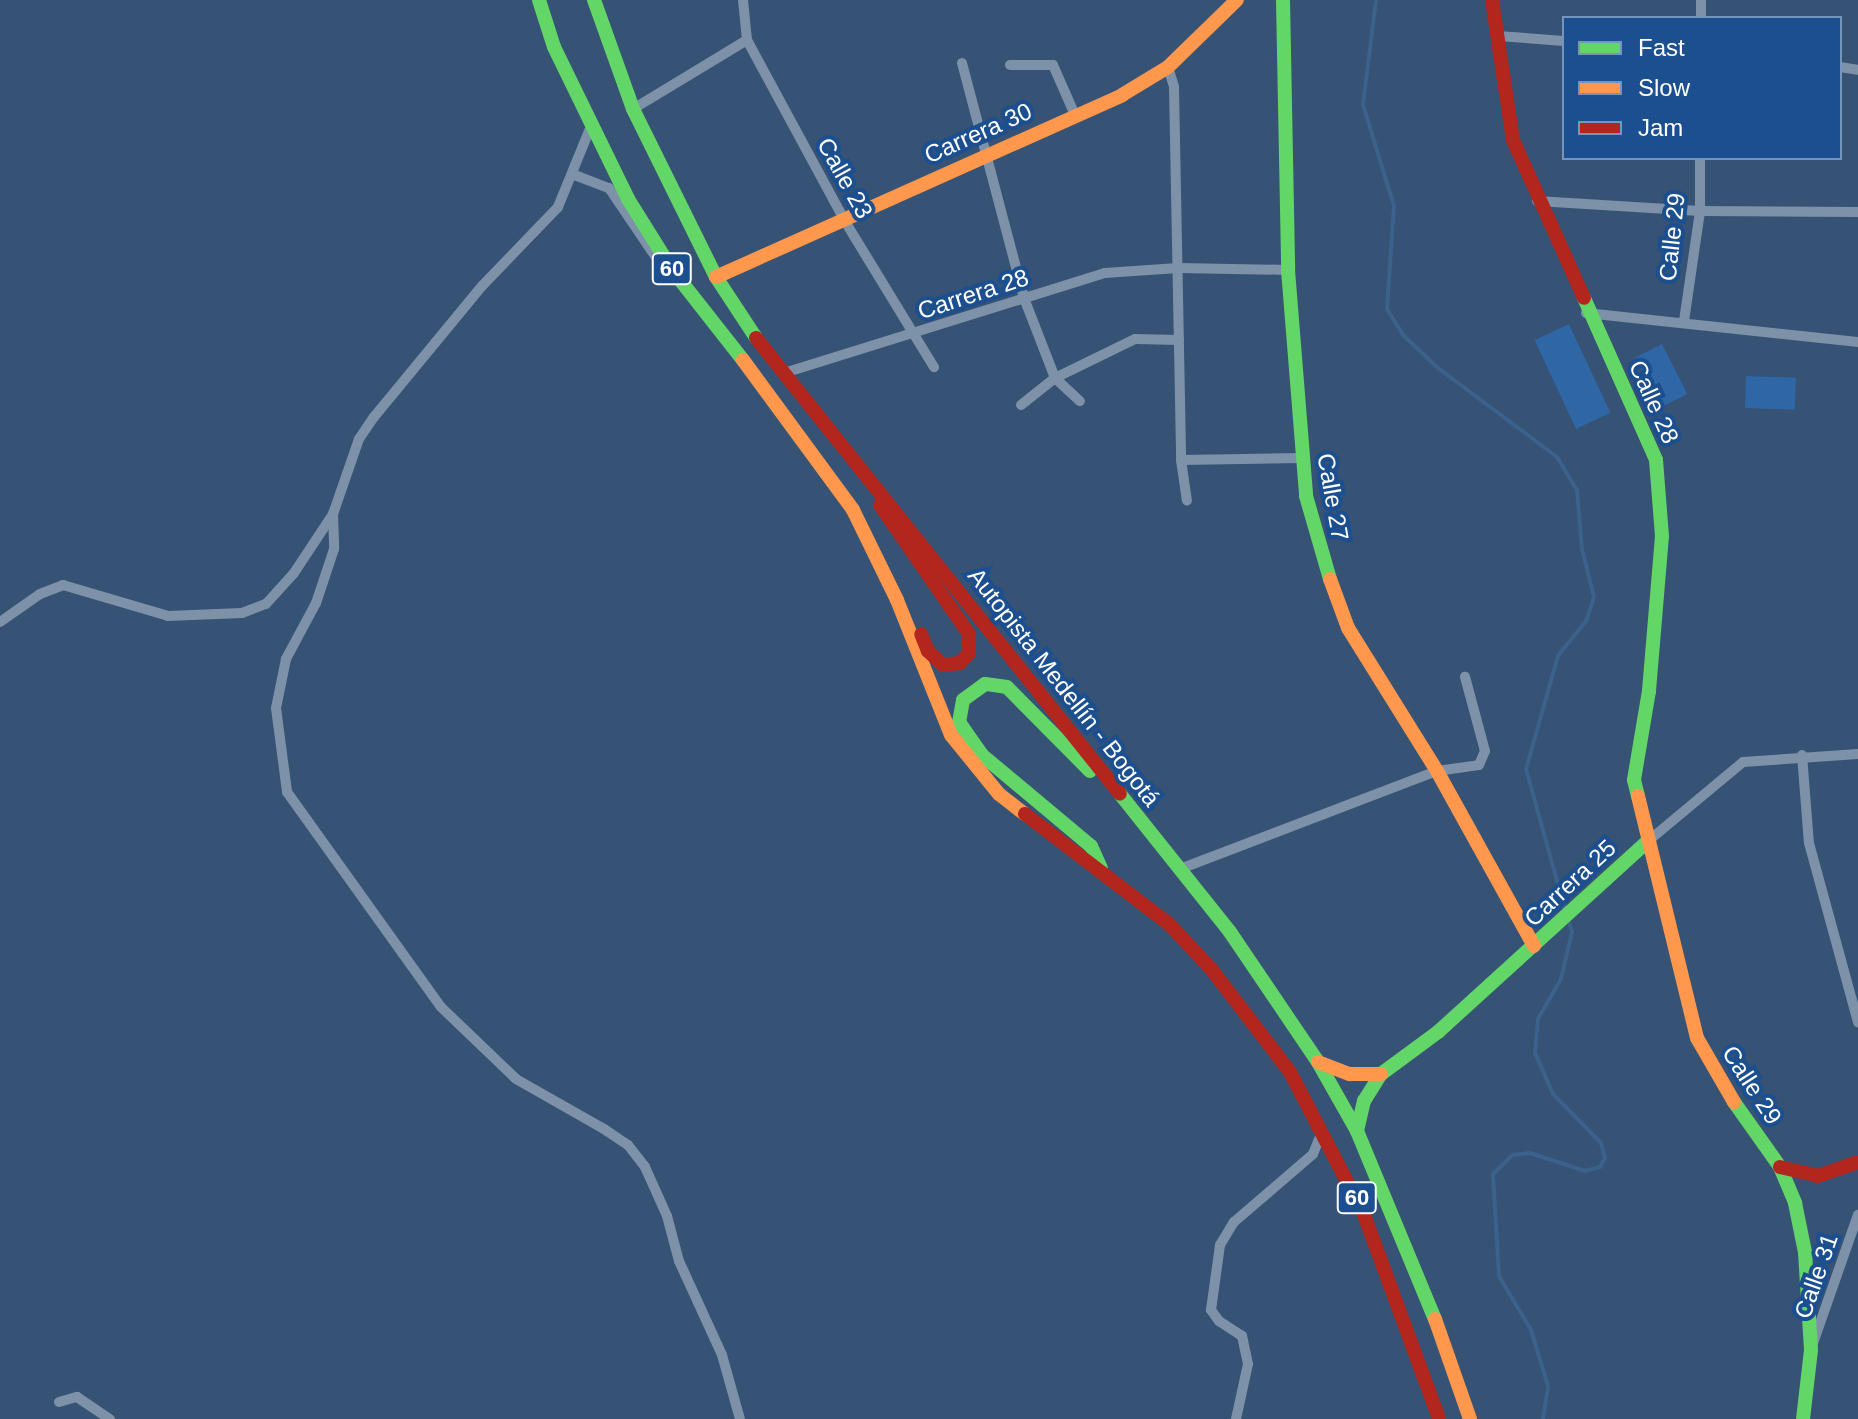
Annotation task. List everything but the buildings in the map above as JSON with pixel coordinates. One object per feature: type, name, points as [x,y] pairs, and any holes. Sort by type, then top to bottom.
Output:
[{"type":"main road","name":"60","points":[[539,0],[591,126],[673,271],[817,454],[860,524],[951,735],[999,794],[1101,869],[1170,925],[1212,970],[1290,1072],[1323,1127],[1363,1212],[1439,1419]]},
{"type":"main road","name":"Autopista Medellín - Bogotá","points":[[594,0],[633,109],[716,277],[784,373],[1180,869],[1318,1062],[1357,1131],[1409,1247],[1470,1419]]},
{"type":"main road","name":"Carrera 30","points":[[716,277],[846,223],[986,153],[1122,95],[1168,67],[1237,0]]},
{"type":"main road","name":"Calle 27","points":[[1283,0],[1288,270],[1306,496],[1320,553],[1348,628],[1437,771],[1534,946]]},
{"type":"main road","name":"Calle 28","points":[[1492,0],[1513,140],[1586,313],[1643,426],[1660,484],[1662,536],[1649,691],[1634,773],[1647,842]]},
{"type":"main road","points":[[860,524],[890,564],[928,651],[943,665],[963,660],[971,649],[969,634],[892,526],[876,485]]},
{"type":"main road","points":[[1101,869],[1091,846],[1002,775],[977,749],[959,722],[963,700],[985,684],[1007,687],[1081,763],[1110,781]]},
{"type":"main road","name":"Carrera 25","points":[[1357,1131],[1364,1101],[1381,1074],[1438,1032],[1647,842]]},
{"type":"main road","name":"Calle 29","points":[[1647,842],[1697,1038],[1722,1085],[1780,1167],[1802,1229],[1811,1350],[1803,1419]]},
{"type":"main road","points":[[1318,1062],[1350,1074],[1381,1074]]},
{"type":"main road","points":[[1780,1167],[1818,1176],[1858,1162]]},
{"type":"street","name":"Calle 23","points":[[743,0],[747,40],[846,223],[934,367]]},
{"type":"street","points":[[1498,36],[1562,41]]},
{"type":"street","points":[[633,109],[747,40]]},
{"type":"street","points":[[962,63],[1024,298],[1055,378],[1080,401]]},
{"type":"street","points":[[1010,65],[1053,65],[1075,115]]},
{"type":"street","points":[[1168,67],[1174,87],[1181,460],[1187,501]]},
{"type":"street","points":[[1,622],[40,594],[63,585],[168,616],[242,613],[266,604],[284,584],[333,514],[359,439],[374,417],[483,285],[558,207],[591,126]]},
{"type":"street","name":"Calle 29","points":[[1684,321],[1700,211],[1700,160]]},
{"type":"street","points":[[572,174],[609,188],[648,249],[673,271]]},
{"type":"street","points":[[1537,201],[1700,211],[1858,212]]},
{"type":"street","name":"Carrera 28","points":[[784,373],[1105,273],[1178,268],[1288,270]]},
{"type":"street","points":[[1586,313],[1684,321],[1858,342]]},
{"type":"street","points":[[1021,405],[1055,378],[1135,339],[1179,340]]},
{"type":"street","points":[[1181,460],[1303,458]]},
{"type":"street","points":[[333,514],[334,549],[316,603],[286,659],[276,708],[287,792],[441,1007],[516,1079],[628,1145],[645,1167],[667,1216],[679,1261],[722,1355],[740,1419]]},
{"type":"street","points":[[1180,869],[1437,771],[1471,769],[1484,760],[1465,677]]},
{"type":"street","name":"Carrera 25","points":[[1647,842],[1732,767],[1755,759],[1858,754]]},
{"type":"street","points":[[1802,755],[1809,843],[1858,1022]]},
{"type":"street","points":[[1236,1419],[1248,1364],[1242,1336],[1211,1310],[1220,1245],[1234,1222],[1313,1154],[1323,1127]]},
{"type":"street","name":"Calle 31","points":[[1811,1350],[1858,1215]]},
{"type":"street","points":[[59,1402],[77,1397],[110,1419]]},
{"type":"shaded area","points":[[1569,324],[1610,413],[1576,429],[1535,340]]},
{"type":"shaded area","points":[[1662,344],[1687,394],[1661,408],[1635,358]]},
{"type":"shaded area","points":[[1746,376],[1796,378],[1795,410],[1745,408]]},
{"type":"waterway","points":[[1376,0],[1363,105],[1394,206],[1387,309],[1404,336],[1438,368],[1557,457],[1577,490],[1582,549],[1594,597],[1586,621],[1558,656],[1526,769],[1565,910]]},
{"type":"waterway","points":[[1543,1419],[1548,1386],[1531,1330],[1499,1276],[1493,1174],[1513,1155],[1530,1153],[1585,1171],[1600,1167],[1605,1158],[1601,1143],[1553,1094],[1535,1053],[1538,1019],[1561,979],[1572,932],[1568,919]]},
{"type":"traffic: fast","points":[[539,0],[554,47],[628,199],[673,271],[743,360]]},
{"type":"traffic: fast","points":[[594,0],[633,109],[716,277],[756,338]]},
{"type":"traffic: fast","points":[[1283,0],[1288,270],[1306,496],[1330,579]]},
{"type":"traffic: fast","points":[[1584,298],[1656,460],[1662,536],[1649,691],[1634,780],[1638,796]]},
{"type":"traffic: fast","points":[[1090,771],[1007,687],[985,684],[963,700],[959,722],[982,755],[1091,846],[1101,868]]},
{"type":"traffic: fast","points":[[1120,794],[1230,932],[1318,1062],[1357,1131],[1435,1319]]},
{"type":"traffic: fast","points":[[1357,1131],[1364,1101],[1381,1074],[1438,1032],[1647,842]]},
{"type":"traffic: fast","points":[[1734,1102],[1780,1167],[1795,1203],[1805,1252],[1811,1350],[1803,1419]]},
{"type":"traffic: slow","points":[[716,277],[1122,95],[1168,67],[1237,0]]},
{"type":"traffic: slow","points":[[743,360],[853,510],[897,600],[951,735],[999,794],[1025,814]]},
{"type":"traffic: slow","points":[[1330,579],[1348,628],[1437,771],[1534,946]]},
{"type":"traffic: slow","points":[[1638,796],[1697,1038],[1734,1102]]},
{"type":"traffic: slow","points":[[1318,1062],[1350,1074],[1381,1074]]},
{"type":"traffic: slow","points":[[1435,1319],[1470,1419]]},
{"type":"traffic: jam","points":[[1492,0],[1513,140],[1584,298]]},
{"type":"traffic: jam","points":[[756,338],[1120,794]]},
{"type":"traffic: jam","points":[[880,505],[969,634],[969,653],[960,663],[943,665],[928,651],[921,634]]},
{"type":"traffic: jam","points":[[1025,814],[1170,925],[1212,970],[1290,1072],[1363,1212],[1439,1419]]},
{"type":"traffic: jam","points":[[1780,1167],[1818,1176],[1858,1162]]}]
